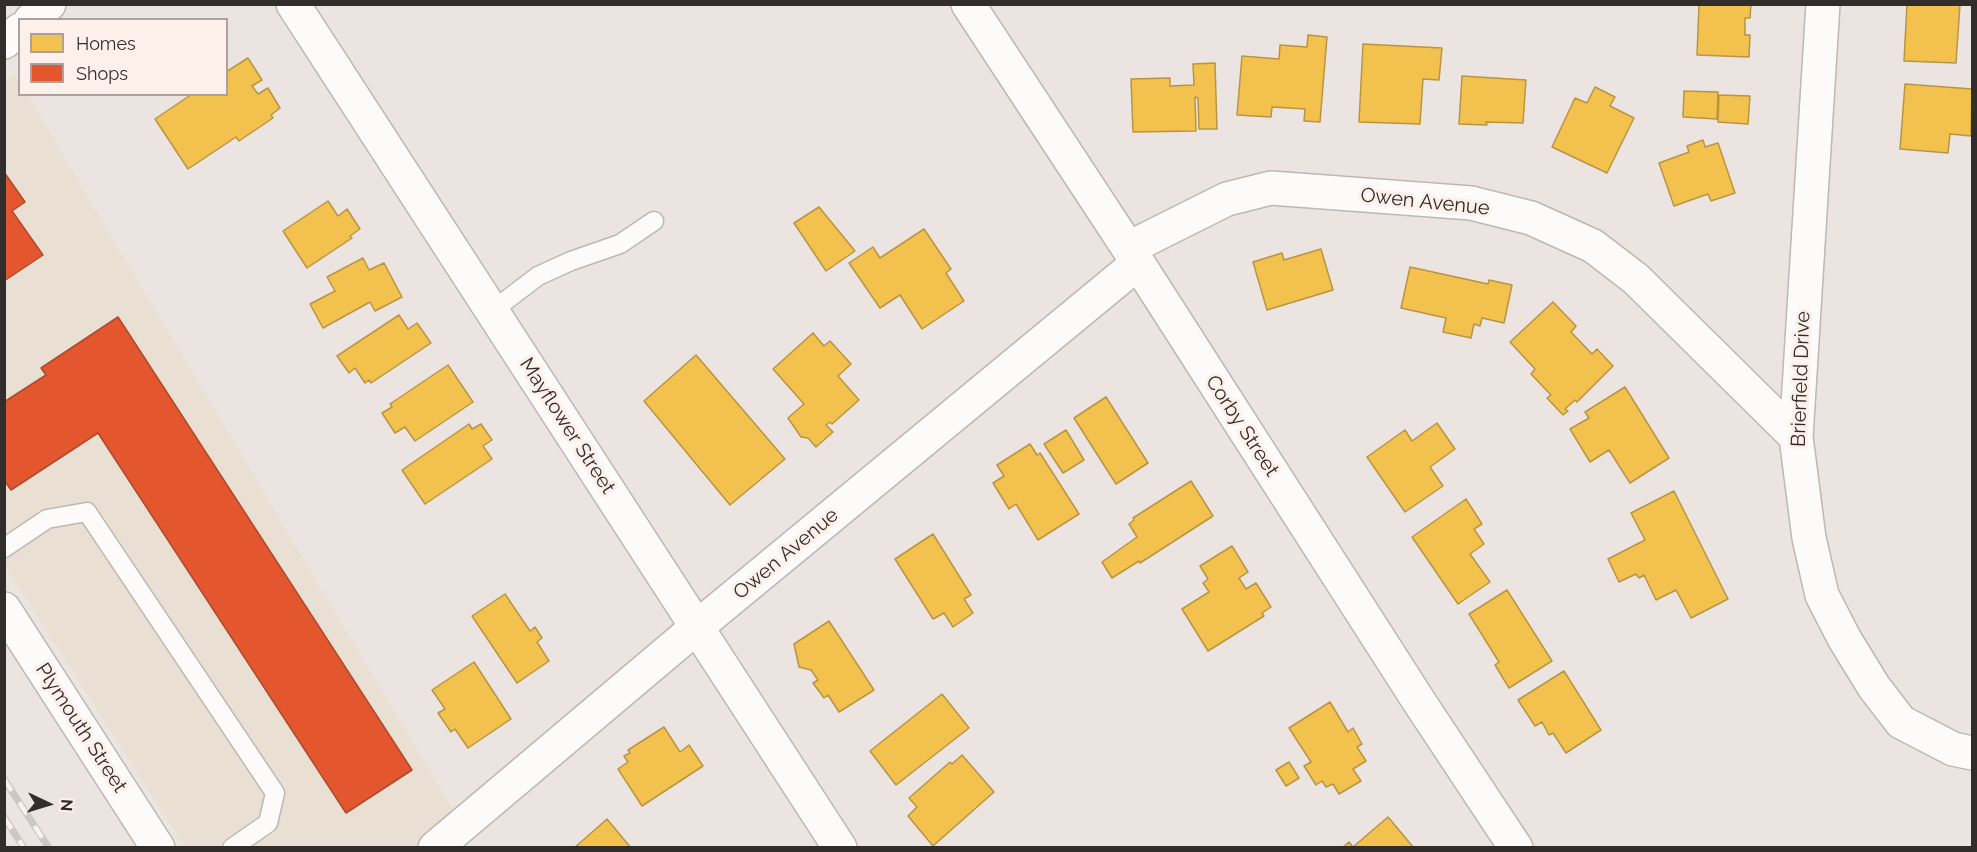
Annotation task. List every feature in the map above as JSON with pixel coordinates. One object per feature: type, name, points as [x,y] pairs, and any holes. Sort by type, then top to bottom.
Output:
[{"type":"street","points":[[34,18],[49,4]]},
{"type":"street","name":"Mayflower Street","points":[[293,4],[840,848]]},
{"type":"street","name":"Corby Street","points":[[968,4],[1134,256],[1414,694],[1516,848]]},
{"type":"street","name":"Brierfield Drive","points":[[1823,4],[1796,437],[1809,538],[1822,595],[1844,638],[1874,687],[1901,722],[1953,749],[1972,753]]},
{"type":"street","points":[[4,42],[18,32]]},
{"type":"street","name":"Owen Avenue","points":[[435,848],[1134,256],[1227,199],[1271,188],[1471,203],[1531,218],[1593,246],[1636,279],[1796,437]]},
{"type":"street","name":"Plymouth Street","points":[[4,609],[158,848]]},
{"type":"lane","points":[[492,311],[538,276],[571,261],[620,244],[654,221]]},
{"type":"lane","points":[[4,548],[47,519],[87,512],[275,793],[268,823],[232,848]]},
{"type":"shaded area","points":[[14,74],[18,81],[18,96],[28,96],[455,814],[416,847],[185,847],[5,565],[4,82]]},
{"type":"building: Homes","points":[[1699,4],[1751,4],[1750,18],[1745,18],[1745,35],[1750,35],[1749,57],[1697,55]]},
{"type":"building: Homes","points":[[1907,4],[1960,4],[1956,63],[1904,61]]},
{"type":"building: Homes","points":[[1308,35],[1327,37],[1320,122],[1304,121],[1305,109],[1272,107],[1271,117],[1237,115],[1242,56],[1279,59],[1280,45],[1307,47]]},
{"type":"building: Homes","points":[[1363,44],[1442,48],[1439,80],[1423,79],[1420,124],[1359,122]]},
{"type":"building: Homes","points":[[248,58],[262,80],[252,86],[258,94],[268,88],[280,108],[271,115],[273,118],[239,141],[236,137],[188,169],[155,119],[189,96],[228,96],[228,71]]},
{"type":"building: Homes","points":[[1215,63],[1217,129],[1199,129],[1198,98],[1195,97],[1196,131],[1133,132],[1131,79],[1170,78],[1170,86],[1194,85],[1193,64]]},
{"type":"building: Homes","points":[[1462,76],[1526,80],[1523,123],[1459,124]]},
{"type":"building: Homes","points":[[1905,84],[1972,89],[1971,136],[1950,134],[1948,153],[1900,149]]},
{"type":"building: Homes","points":[[1595,87],[1615,97],[1610,106],[1634,118],[1607,173],[1552,147],[1575,98],[1587,103]]},
{"type":"building: Homes","points":[[1684,91],[1718,92],[1717,119],[1683,117]]},
{"type":"building: Homes","points":[[1719,95],[1750,96],[1748,124],[1718,122]]},
{"type":"building: Homes","points":[[1703,140],[1705,147],[1718,143],[1735,193],[1711,201],[1708,194],[1674,206],[1659,163],[1689,152],[1687,146]]},
{"type":"building: Homes","points":[[328,201],[338,216],[347,209],[360,229],[350,236],[352,238],[307,268],[283,231]]},
{"type":"building: Homes","points":[[819,207],[855,251],[826,271],[794,223]]},
{"type":"building: Homes","points":[[924,229],[951,269],[946,273],[964,301],[922,329],[900,295],[880,308],[849,263],[873,247],[880,258]]},
{"type":"building: Homes","points":[[1321,249],[1333,290],[1267,310],[1253,262],[1282,253],[1284,260]]},
{"type":"building: Homes","points":[[363,258],[369,270],[384,263],[402,297],[375,311],[370,302],[323,328],[310,304],[335,291],[327,277]]},
{"type":"building: Homes","points":[[1410,267],[1488,284],[1489,280],[1512,285],[1504,323],[1482,318],[1480,326],[1474,324],[1471,338],[1443,332],[1446,318],[1401,308]]},
{"type":"building: Homes","points":[[1553,302],[1576,326],[1571,332],[1592,354],[1597,349],[1613,366],[1577,402],[1575,400],[1565,409],[1568,411],[1563,415],[1547,398],[1551,395],[1531,374],[1535,369],[1510,342]]},
{"type":"building: Homes","points":[[399,315],[408,329],[417,323],[431,343],[371,383],[369,380],[365,383],[355,368],[349,373],[337,356]]},
{"type":"building: Homes","points":[[813,333],[824,346],[830,341],[851,364],[838,376],[859,400],[832,424],[830,422],[826,425],[833,432],[816,447],[808,438],[801,437],[788,418],[804,404],[773,369]]},
{"type":"building: Homes","points":[[696,355],[785,459],[730,505],[644,401]]},
{"type":"building: Homes","points":[[448,365],[473,402],[415,441],[405,427],[395,433],[382,413],[392,407],[390,404]]},
{"type":"building: Homes","points":[[1625,387],[1669,458],[1630,483],[1609,450],[1590,462],[1570,429],[1589,418],[1585,412]]},
{"type":"building: Homes","points":[[1106,397],[1148,463],[1116,484],[1074,418]]},
{"type":"building: Homes","points":[[1437,423],[1455,449],[1430,467],[1443,486],[1405,512],[1367,457],[1405,430],[1412,441]]},
{"type":"building: Homes","points":[[469,424],[472,429],[481,424],[492,440],[483,446],[492,459],[425,504],[402,470]]},
{"type":"building: Homes","points":[[1066,430],[1084,460],[1063,473],[1044,444]]},
{"type":"building: Homes","points":[[1030,444],[1037,455],[1040,453],[1079,514],[1038,540],[1016,504],[1009,509],[993,483],[1004,476],[997,465]]},
{"type":"building: Homes","points":[[1191,481],[1213,516],[1140,563],[1139,561],[1112,578],[1102,562],[1137,537],[1129,524],[1134,520],[1133,518]]},
{"type":"building: Homes","points":[[1674,491],[1728,599],[1691,618],[1676,590],[1656,600],[1644,575],[1639,578],[1636,574],[1619,582],[1608,559],[1645,540],[1631,513]]},
{"type":"building: Homes","points":[[1466,499],[1482,524],[1474,529],[1484,544],[1470,554],[1490,582],[1458,604],[1412,537]]},
{"type":"building: Homes","points":[[933,534],[971,595],[964,599],[973,613],[953,627],[944,613],[933,619],[895,559]]},
{"type":"building: Homes","points":[[1232,546],[1248,572],[1239,578],[1246,589],[1256,583],[1271,607],[1262,613],[1264,616],[1208,651],[1182,609],[1209,592],[1203,583],[1208,579],[1200,566]]},
{"type":"building: Homes","points":[[1507,590],[1552,661],[1509,688],[1495,665],[1499,662],[1469,614]]},
{"type":"building: Homes","points":[[505,594],[530,631],[535,627],[542,638],[537,642],[549,661],[517,683],[472,616]]},
{"type":"building: Homes","points":[[829,621],[874,690],[839,712],[828,695],[824,698],[813,683],[818,680],[811,670],[799,667],[794,644]]},
{"type":"building: Homes","points":[[474,662],[511,719],[468,748],[455,729],[451,732],[438,713],[445,709],[432,690]]},
{"type":"building: Homes","points":[[1564,671],[1601,730],[1566,753],[1553,733],[1549,735],[1542,722],[1535,726],[1518,700]]},
{"type":"building: Homes","points":[[942,694],[969,728],[896,785],[870,751]]},
{"type":"building: Homes","points":[[1330,702],[1348,732],[1353,728],[1362,744],[1357,747],[1366,761],[1353,769],[1361,781],[1339,794],[1333,784],[1326,787],[1322,781],[1316,785],[1304,766],[1311,762],[1289,728]]},
{"type":"building: Homes","points":[[664,727],[680,752],[689,745],[703,766],[642,806],[618,769],[628,762],[624,756],[630,753],[628,750]]},
{"type":"building: Homes","points":[[962,755],[994,792],[933,846],[908,816],[917,807],[909,798],[950,762],[952,764]]},
{"type":"building: Homes","points":[[1289,762],[1299,778],[1286,786],[1276,770]]},
{"type":"building: Homes","points":[[1388,817],[1414,848],[1342,848],[1349,842],[1353,847]]},
{"type":"building: Homes","points":[[607,819],[631,848],[574,848]]},
{"type":"building: Shops","points":[[4,172],[25,202],[12,211],[43,255],[4,281]]},
{"type":"building: Shops","points":[[118,317],[412,770],[346,813],[98,433],[11,490],[4,480],[4,402],[46,375],[41,368]]},
{"type":"railway","points":[[4,779],[49,848]]},
{"type":"railway","points":[[4,817],[24,848]]}]
